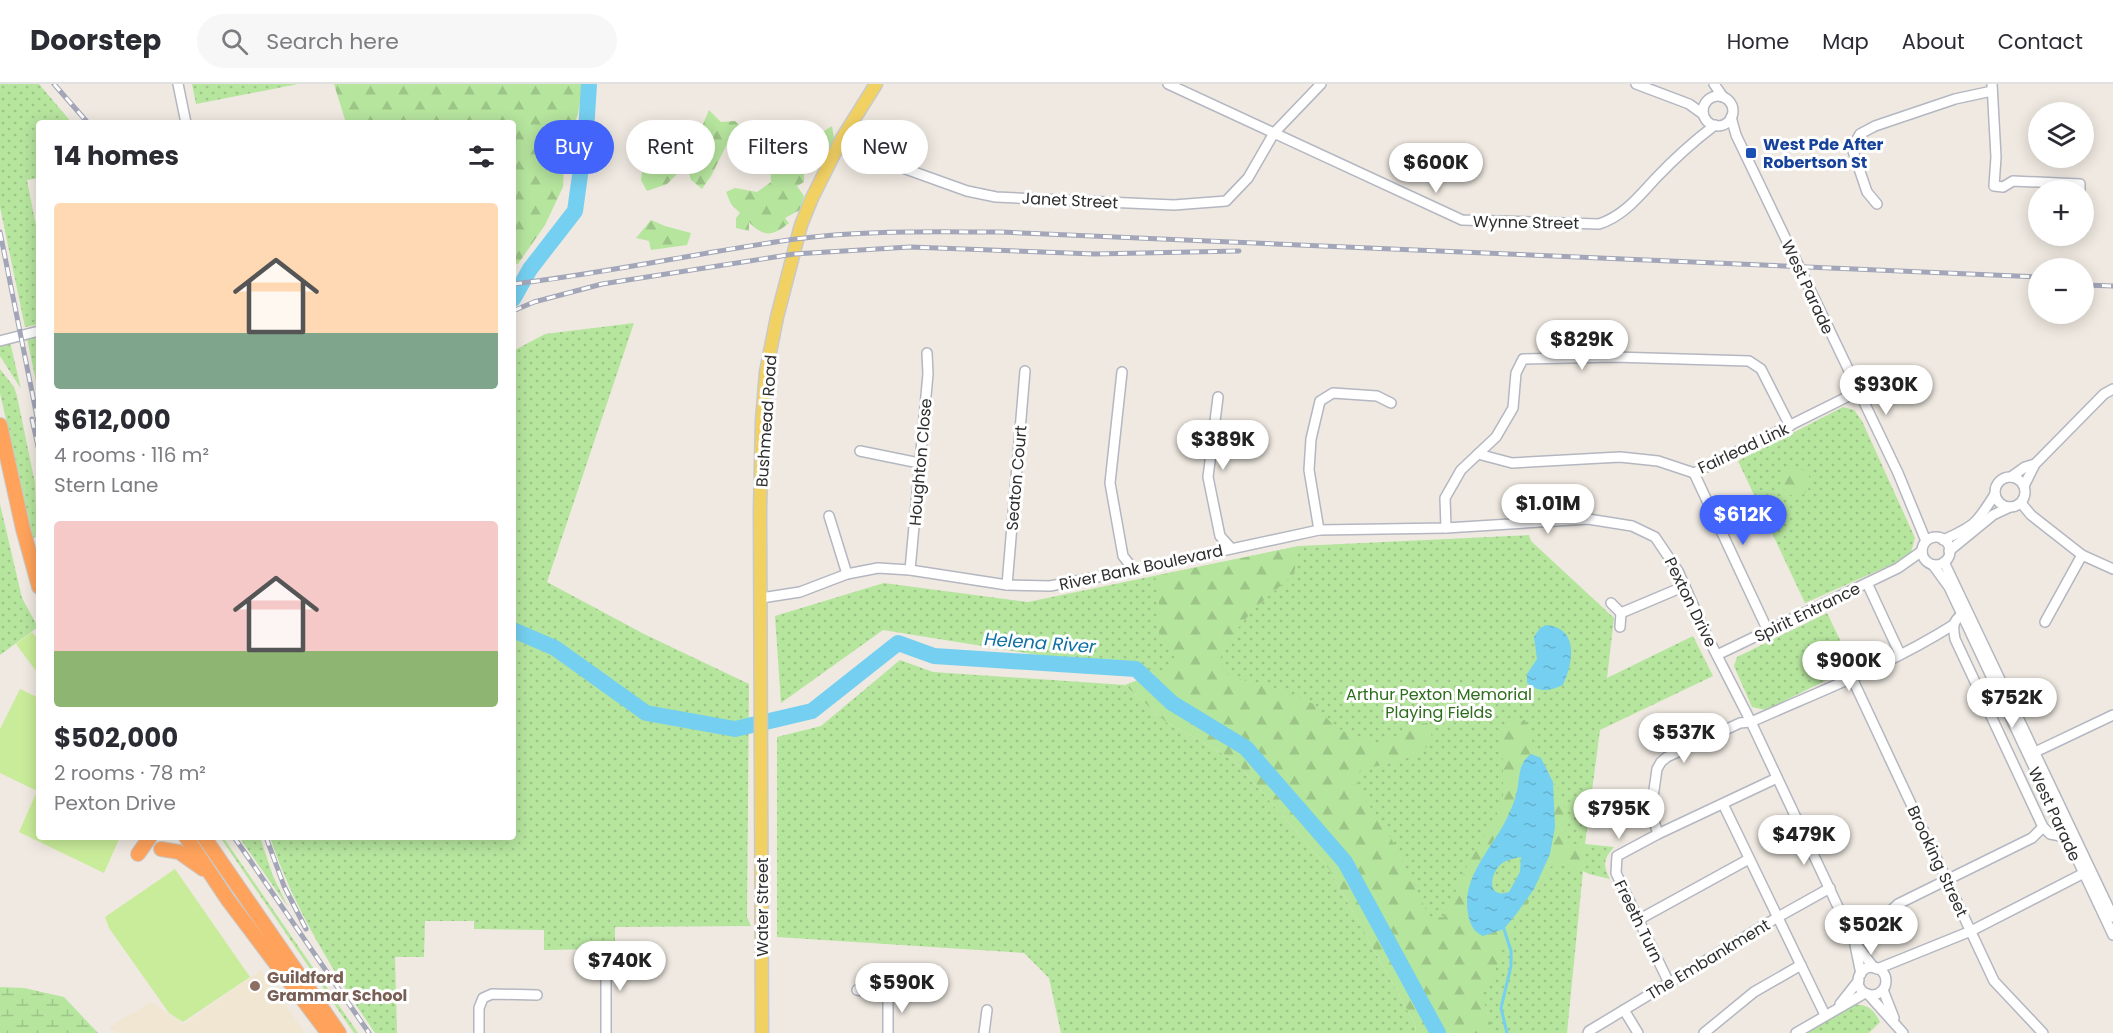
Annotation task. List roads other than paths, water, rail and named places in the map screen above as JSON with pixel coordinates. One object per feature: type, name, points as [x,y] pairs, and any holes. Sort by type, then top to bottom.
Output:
[{"type":"highway","points":[[0,424],[36,576]]},
{"type":"highway","points":[[138,854],[148,840]]},
{"type":"highway","points":[[188,840],[327,1033]]},
{"type":"highway","points":[[206,840],[339,1033]]},
{"type":"highway","points":[[161,849],[179,852],[210,873]]},
{"type":"main road","name":"Bushmead Road","points":[[854,120],[876,84]]},
{"type":"main road","name":"Bushmead Road","points":[[762,780],[761,466],[766,372],[777,317],[801,225],[841,140]]},
{"type":"main road","name":"Water Street","points":[[762,780],[762,1033]]},
{"type":"street","points":[[178,84],[185,120]]},
{"type":"street","name":"Wynne Street","points":[[1168,84],[1462,220],[1599,224],[1611,220],[1627,209],[1699,137],[1718,125]]},
{"type":"street","name":"Janet Street","points":[[919,174],[967,192],[996,197],[1174,205],[1226,201],[1248,178],[1274,134],[1321,84]]},
{"type":"street","points":[[1636,84],[1689,104],[1736,135]]},
{"type":"street","points":[[1704,116],[1712,84]]},
{"type":"street","points":[[1712,84],[1731,103],[1733,113],[1731,117],[1718,125]]},
{"type":"street","points":[[1877,204],[1867,192],[1852,148],[1860,134],[1875,126],[1992,88],[1996,157],[1994,186],[2003,187],[2013,181],[2028,182]]},
{"type":"street","points":[[1689,104],[1716,96],[1723,97]]},
{"type":"street","name":"Wynne Street","points":[[1699,137],[1704,116]]},
{"type":"street","name":"West Parade","points":[[1731,117],[1736,135],[1911,504],[1935,540],[1949,551]]},
{"type":"street","points":[[0,341],[36,332]]},
{"type":"street","name":"Houghton Close","points":[[910,570],[928,374],[927,354]]},
{"type":"street","points":[[1446,528],[1445,498],[1461,470],[1496,437],[1513,408],[1516,373],[1523,359],[1614,357],[1749,361],[1761,369],[1790,426]]},
{"type":"street","name":"Seaton Court","points":[[1007,585],[1025,371]]},
{"type":"street","points":[[1122,372],[1110,483],[1123,556],[1134,570]]},
{"type":"street","points":[[1944,561],[1949,551],[1993,515],[2020,503],[2025,495],[2024,486],[2035,464],[2104,394],[2113,388]]},
{"type":"street","name":"Fairlead Link","points":[[1478,454],[1512,463],[1620,457],[1658,461],[1694,473],[1859,391]]},
{"type":"street","points":[[1319,530],[1309,470],[1311,439],[1320,401],[1333,393],[1377,396],[1391,403]]},
{"type":"street","points":[[1218,397],[1208,477],[1220,536],[1231,548]]},
{"type":"street","points":[[860,451],[919,463]]},
{"type":"street","points":[[1922,551],[1935,540],[1966,530],[1975,523],[1995,494],[2000,482],[2025,467],[2035,464]]},
{"type":"street","points":[[1694,473],[1767,631]]},
{"type":"street","points":[[2011,477],[2019,480],[2024,486]]},
{"type":"street","points":[[1995,494],[1999,502],[2010,507]]},
{"type":"street","points":[[2020,503],[2031,515],[2082,555],[2113,569]]},
{"type":"street","points":[[829,516],[847,574]]},
{"type":"street","name":"Pexton Drive","points":[[1319,530],[1446,528],[1587,519],[1632,526],[1656,537],[1678,571],[1855,943],[1876,968]]},
{"type":"street","name":"River Bank Boulevard","points":[[761,598],[800,591],[847,574],[878,568],[910,570],[1007,585],[1050,586],[1319,530]]},
{"type":"street","name":"West Parade","points":[[1922,551],[1948,587],[2032,754],[2066,837],[2113,917]]},
{"type":"street","name":"Spirit Entrance","points":[[1717,655],[1898,568],[1922,551]]},
{"type":"street","points":[[2045,622],[2082,555]]},
{"type":"street","name":"West Parade","points":[[1944,561],[2087,872],[2113,935]]},
{"type":"street","name":"Spirit Entrance","points":[[1898,568],[1944,561]]},
{"type":"street","points":[[1867,583],[1900,654]]},
{"type":"street","points":[[1621,614],[1685,586]]},
{"type":"street","points":[[1611,603],[1621,614],[1620,627]]},
{"type":"street","points":[[1962,615],[1956,618],[1953,625],[1955,639],[2043,826],[2050,834]]},
{"type":"street","points":[[1658,834],[1651,811],[1657,769],[1667,757],[1900,654],[1935,637],[1953,625]]},
{"type":"street","points":[[1935,637],[1955,639]]},
{"type":"street","name":"Brooking Street","points":[[1851,676],[1994,981],[2043,1033]]},
{"type":"street","points":[[2032,754],[2113,715]]},
{"type":"street","name":"Freeth Turn","points":[[1669,983],[1616,873],[1617,856],[1658,834],[1777,778]]},
{"type":"street","points":[[1723,804],[1825,1014]]},
{"type":"street","points":[[2032,838],[2043,826]]},
{"type":"street","points":[[1855,943],[1898,904],[2032,838],[2050,834],[2066,837]]},
{"type":"street","points":[[1638,920],[1749,860]]},
{"type":"street","points":[[1836,1009],[1868,968],[1876,968],[1904,959],[1971,931],[2087,872]]},
{"type":"street","name":"The Embankment","points":[[1588,1033],[1778,917],[1830,888]]},
{"type":"street","name":"Pexton Drive","points":[[1855,943],[1860,977]]},
{"type":"street","points":[[606,951],[606,1033]]},
{"type":"street","points":[[1796,1033],[1825,1014],[1867,994],[1875,995],[1904,959]]},
{"type":"street","points":[[1704,1033],[1754,992],[1801,965]]},
{"type":"street","points":[[1876,968],[1882,972],[1896,1023]]},
{"type":"street","points":[[1860,977],[1861,989],[1896,1023],[1903,1033]]},
{"type":"street","points":[[857,990],[888,995],[916,993]]},
{"type":"street","points":[[479,1033],[479,1008],[483,998],[492,994],[537,995]]},
{"type":"street","points":[[888,995],[888,1033]]},
{"type":"street","points":[[984,1033],[987,1010]]},
{"type":"street","points":[[1624,1010],[1638,1033]]},
{"type":"water","points":[[1546,625],[1564,633],[1569,640],[1571,658],[1563,685],[1544,690],[1527,683],[1527,674],[1537,659],[1534,637],[1540,628]]},
{"type":"water","points":[[1531,754],[1541,758],[1553,782],[1555,827],[1550,854],[1534,889],[1504,929],[1483,936],[1471,925],[1467,901],[1469,888],[1479,864],[1510,812],[1520,771]],"holes":[[[1521,857],[1520,872],[1509,892],[1497,893],[1494,890],[1493,876],[1501,864]]]},
{"type":"waterway","name":"Helena River","points":[[516,294],[530,269],[575,211],[586,132],[589,84]]},
{"type":"waterway","name":"Helena River","points":[[516,631],[555,648],[646,713],[735,729],[812,711],[898,643],[934,656],[1136,669],[1172,703],[1246,748],[1345,862],[1438,1033]]},
{"type":"waterway","points":[[1504,929],[1511,951],[1511,966],[1501,1008],[1507,1033]]},
{"type":"railway","points":[[54,84],[85,120]]},
{"type":"railway","points":[[0,232],[36,412]]},
{"type":"railway","points":[[516,284],[796,239],[847,234],[924,232],[1001,232],[2028,277]]},
{"type":"railway","points":[[516,310],[534,302],[602,284],[794,254],[910,247],[1094,254],[1239,251]]},
{"type":"railway","points":[[2094,285],[2113,286]]},
{"type":"railway","points":[[32,419],[36,437]]},
{"type":"railway","points":[[236,840],[369,1033]]},
{"type":"railway","points":[[267,840],[284,886],[306,929]]},
{"type":"place","name":"West Pde After Robertson St","points":[[1751,153]]},
{"type":"place","name":"Guildford Grammar School","points":[[255,986]]},
{"type":"park label","name":"Arthur Pexton Memorial Playing Fields","points":[[1439,703]]}]
